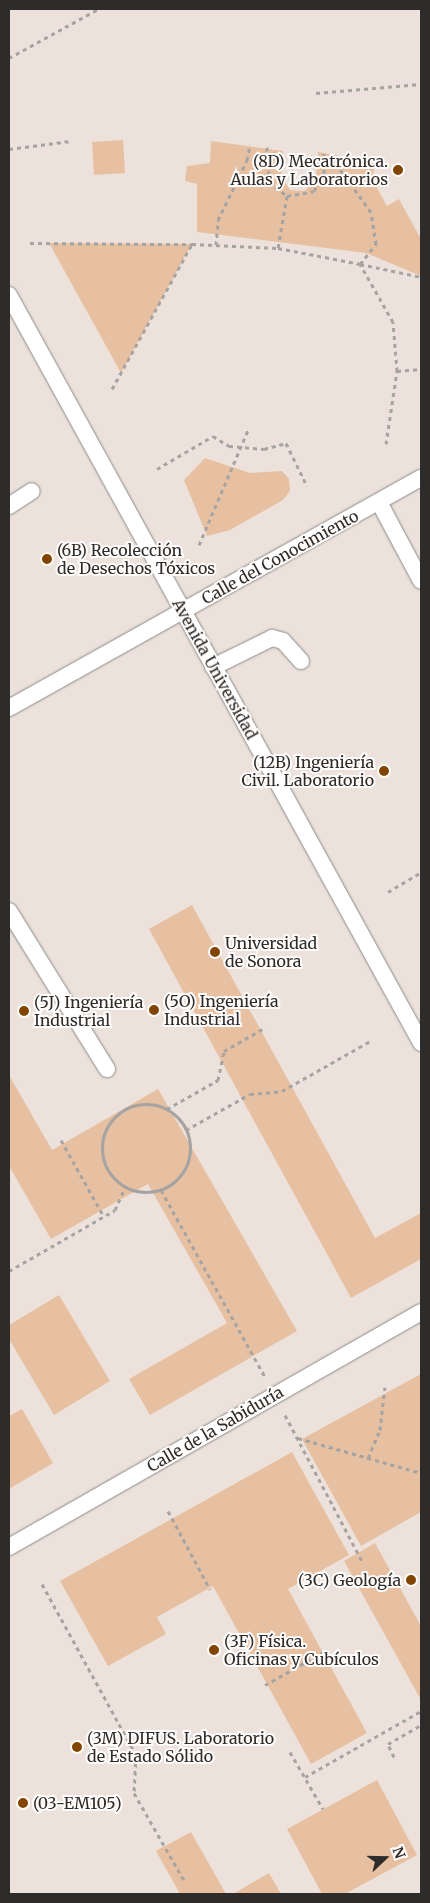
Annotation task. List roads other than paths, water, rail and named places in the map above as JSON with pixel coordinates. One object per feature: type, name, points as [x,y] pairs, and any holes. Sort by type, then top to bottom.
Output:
[{"type":"lane","name":"Avenida Universidad","points":[[9,296],[421,1043]]},
{"type":"lane","name":"Calle del Conocimiento","points":[[9,708],[421,478]]},
{"type":"lane","points":[[9,506],[32,491]]},
{"type":"lane","points":[[379,502],[421,581]]},
{"type":"lane","points":[[213,667],[272,638],[283,641],[300,660]]},
{"type":"lane","points":[[9,911],[107,1069]]},
{"type":"lane","name":"Calle de la Sabiduría","points":[[9,1547],[421,1312]]},
{"type":"place","name":"(8D) Mecatrónica. Aulas y Laboratorios","points":[[398,170]]},
{"type":"place","name":"(6B) Recolección de Desechos Tóxicos","points":[[47,559]]},
{"type":"place","name":"(12B) Ingeniería Civil. Laboratorio","points":[[384,771]]},
{"type":"place","name":"Universidad de Sonora","points":[[215,952]]},
{"type":"place","name":"(5O) Ingeniería Industrial","points":[[154,1010]]},
{"type":"place","name":"(5J) Ingeniería Industrial","points":[[24,1011]]},
{"type":"place","name":"(3C) Geología","points":[[411,1580]]},
{"type":"place","name":"(3F) Física. Oficinas y Cubículos","points":[[214,1650]]},
{"type":"place","name":"(3M) DIFUS. Laboratorio de Estado Sólido","points":[[77,1747]]},
{"type":"place","name":"(03-EM105)","points":[[23,1803]]}]
